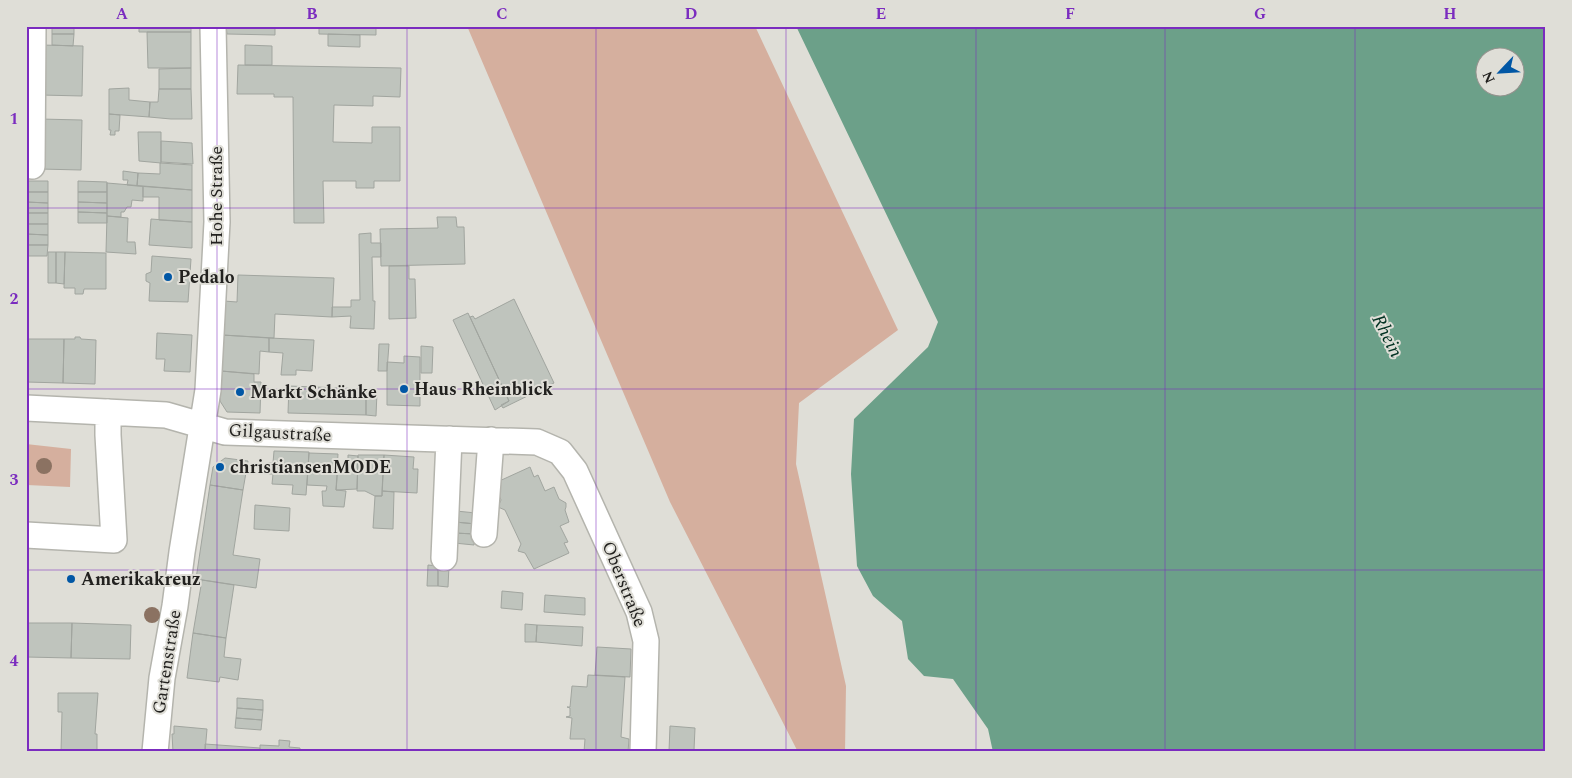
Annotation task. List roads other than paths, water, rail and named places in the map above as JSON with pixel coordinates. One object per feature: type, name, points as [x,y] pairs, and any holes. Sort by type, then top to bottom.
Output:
[{"type":"street","points":[[32,166],[34,26]]},
{"type":"street","name":"Hohe Straße","points":[[202,424],[210,367],[217,222],[213,26]]},
{"type":"street","name":"Gilgaustraße","points":[[26,408],[166,414],[225,432],[537,442]]},
{"type":"street","points":[[26,535],[114,540],[108,412]]},
{"type":"street","name":"Gartenstraße","points":[[155,752],[162,678],[175,606],[202,424]]},
{"type":"street","points":[[444,558],[449,439]]},
{"type":"street","points":[[484,534],[491,440]]},
{"type":"street","name":"Oberstraße","points":[[537,442],[560,452],[575,471],[639,612],[646,641],[643,752]]},
{"type":"water","name":"Rhein","points":[[796,26],[1546,26],[1546,752],[993,752],[988,729],[953,679],[924,676],[908,659],[902,621],[873,596],[857,566],[851,474],[854,419],[928,347],[938,322]]},
{"type":"place","name":"Pedalo","points":[[168,277]]},
{"type":"place","name":"Haus Rheinblick","points":[[404,389]]},
{"type":"place","name":"Markt Schänke","points":[[240,392]]},
{"type":"place","name":"christiansenMODE","points":[[220,467]]},
{"type":"place","name":"Amerikakreuz","points":[[71,579]]}]
